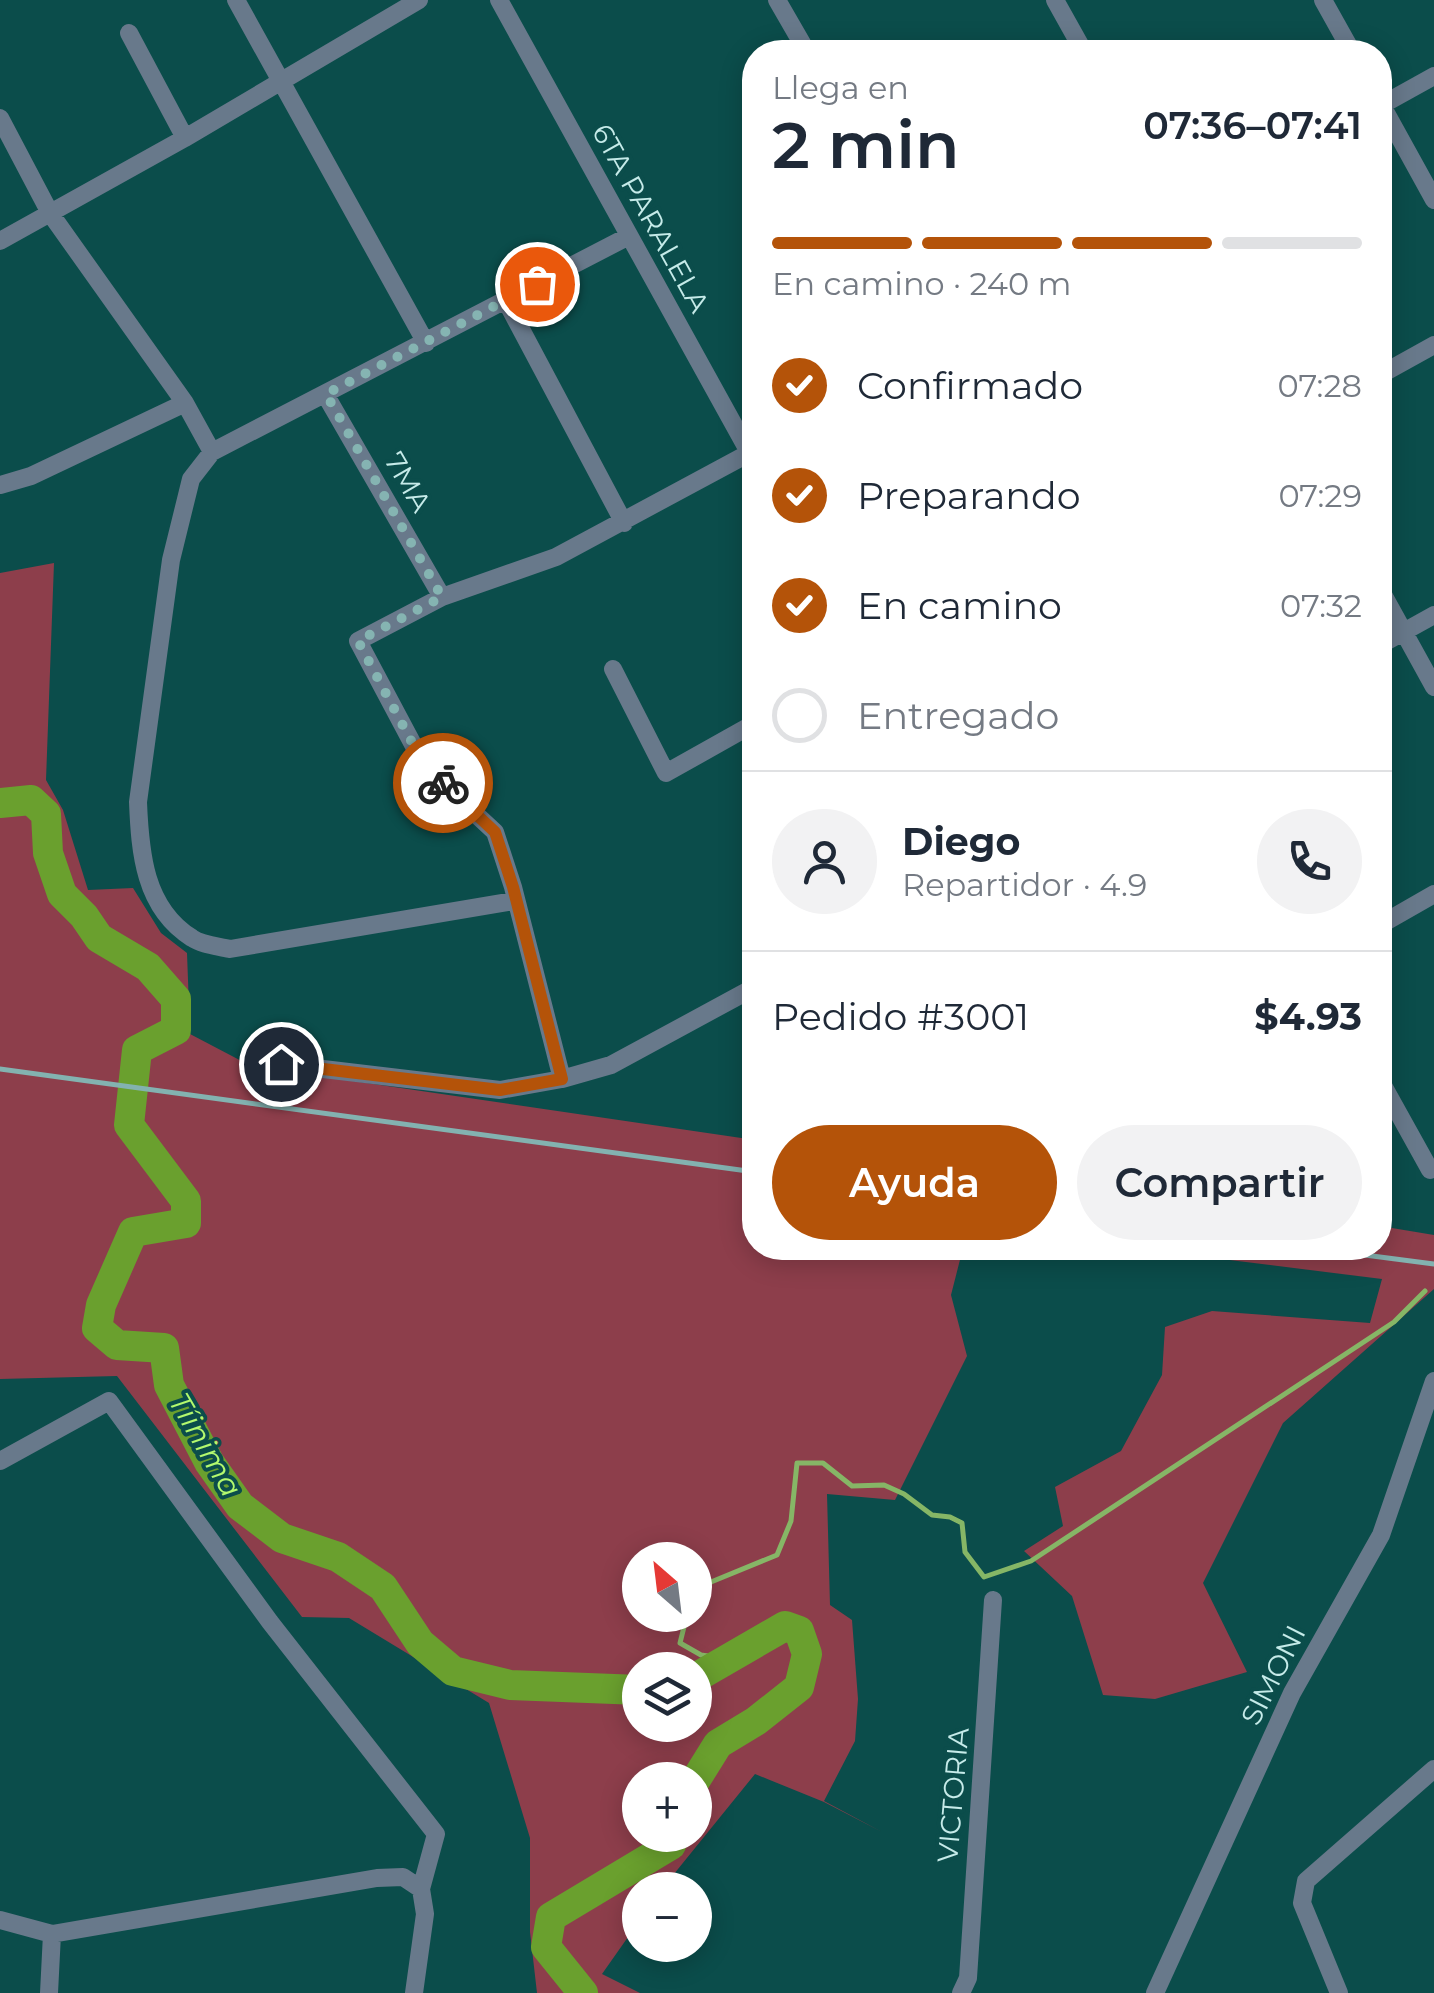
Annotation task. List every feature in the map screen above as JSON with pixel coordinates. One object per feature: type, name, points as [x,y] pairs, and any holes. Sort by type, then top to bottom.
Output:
[{"type":"street","points":[[236,0],[426,343]]},
{"type":"street","points":[[0,241],[419,0]]},
{"type":"street","name":"6TA PARALELA","points":[[499,0],[742,436]]},
{"type":"street","points":[[778,0],[800,40]]},
{"type":"street","points":[[1055,0],[1077,40]]},
{"type":"street","points":[[1323,0],[1345,40]]},
{"type":"street","points":[[129,33],[185,138]]},
{"type":"street","points":[[1392,99],[1434,76]]},
{"type":"street","points":[[0,118],[50,213],[185,404],[212,452]]},
{"type":"street","points":[[1392,126],[1434,200]]},
{"type":"street","points":[[514,901],[230,950],[195,940],[174,924],[152,894],[140,842],[138,802],[172,560],[191,479],[212,452],[629,236]]},
{"type":"street","points":[[506,300],[624,523]]},
{"type":"street","points":[[1392,369],[1434,345]]},
{"type":"street","name":"7MA","points":[[326,394],[442,597]]},
{"type":"street","points":[[0,485],[31,476],[185,404]]},
{"type":"street","points":[[562,1079],[495,832],[425,767],[358,641],[442,597],[556,557],[742,462]]},
{"type":"street","points":[[1392,611],[1434,687]]},
{"type":"street","points":[[1392,639],[1434,615]]},
{"type":"street","points":[[613,669],[666,773],[742,731]]},
{"type":"street","points":[[1392,918],[1434,894]]},
{"type":"street","points":[[281,1064],[500,1090],[611,1065],[742,994]]},
{"type":"street","points":[[1392,1101],[1432,1169]]},
{"type":"street","name":"SIMONI","points":[[1155,1993],[1292,1693],[1380,1535],[1434,1381]]},
{"type":"street","points":[[0,1461],[109,1401],[270,1622],[436,1834],[421,1889],[425,1914],[414,1993]]},
{"type":"street","name":"VICTORIA","points":[[961,1993],[968,1978],[993,1600]]},
{"type":"street","points":[[1339,1993],[1302,1903],[1306,1880],[1434,1769]]},
{"type":"street","points":[[0,1920],[52,1934],[376,1878],[403,1877],[421,1889]]},
{"type":"street","points":[[49,1993],[52,1934]]},
{"type":"shaded area","points":[[54,563],[46,780],[63,810],[88,890],[133,888],[161,933],[187,953],[190,1034],[251,1066],[742,1138],[742,1260],[960,1260],[951,1295],[967,1356],[895,1500],[827,1494],[830,1605],[852,1620],[858,1699],[855,1741],[824,1801],[882,1832],[824,1802],[755,1774],[712,1827],[712,1762],[622,1762],[622,1852],[692,1852],[676,1872],[622,1872],[622,1946],[602,1974],[640,1993],[537,1993],[530,1932],[530,1838],[489,1703],[349,1618],[302,1617],[117,1376],[0,1379],[0,573]]},
{"type":"shaded area","points":[[1392,1228],[1434,1235],[1434,1289],[1283,1423],[1203,1583],[1247,1672],[1155,1699],[1103,1695],[1072,1596],[1024,1551],[1063,1526],[1055,1487],[1121,1451],[1162,1375],[1165,1327],[1212,1311],[1370,1323],[1382,1279],[1229,1260],[1392,1260]]},
{"type":"waterway","name":"Tíinima","points":[[0,803],[31,800],[46,814],[48,853],[62,894],[99,938],[148,967],[176,999],[176,1030],[137,1050],[129,1125],[186,1201],[186,1223],[133,1232],[101,1305],[97,1328],[117,1345],[164,1348],[169,1385],[209,1462],[240,1506],[282,1538],[338,1557],[383,1587],[420,1643],[453,1671],[510,1685],[622,1689]]},
{"type":"waterway","points":[[712,1582],[777,1555],[791,1521],[797,1463],[823,1463],[852,1486],[884,1485],[932,1515],[962,1523],[965,1552],[984,1577],[1031,1561],[1394,1322],[1425,1291]]},
{"type":"waterway","name":"Tíinima","points":[[707,1762],[718,1744],[756,1721],[799,1687],[807,1654],[799,1631],[785,1626],[712,1668]]},
{"type":"waterway","points":[[683,1632],[680,1643],[701,1655],[728,1659]]},
{"type":"waterway","name":"Tíinima","points":[[583,1993],[546,1947],[551,1917],[659,1852]]},
{"type":"railway","points":[[0,1069],[742,1170]]},
{"type":"railway","points":[[1392,1259],[1434,1264]]},
{"type":"way so far","points":[[443,783],[425,767],[358,641],[442,597],[326,394],[537,284]]},
{"type":"route","points":[[281,1064],[500,1090],[562,1079],[495,832],[443,783]]}]
